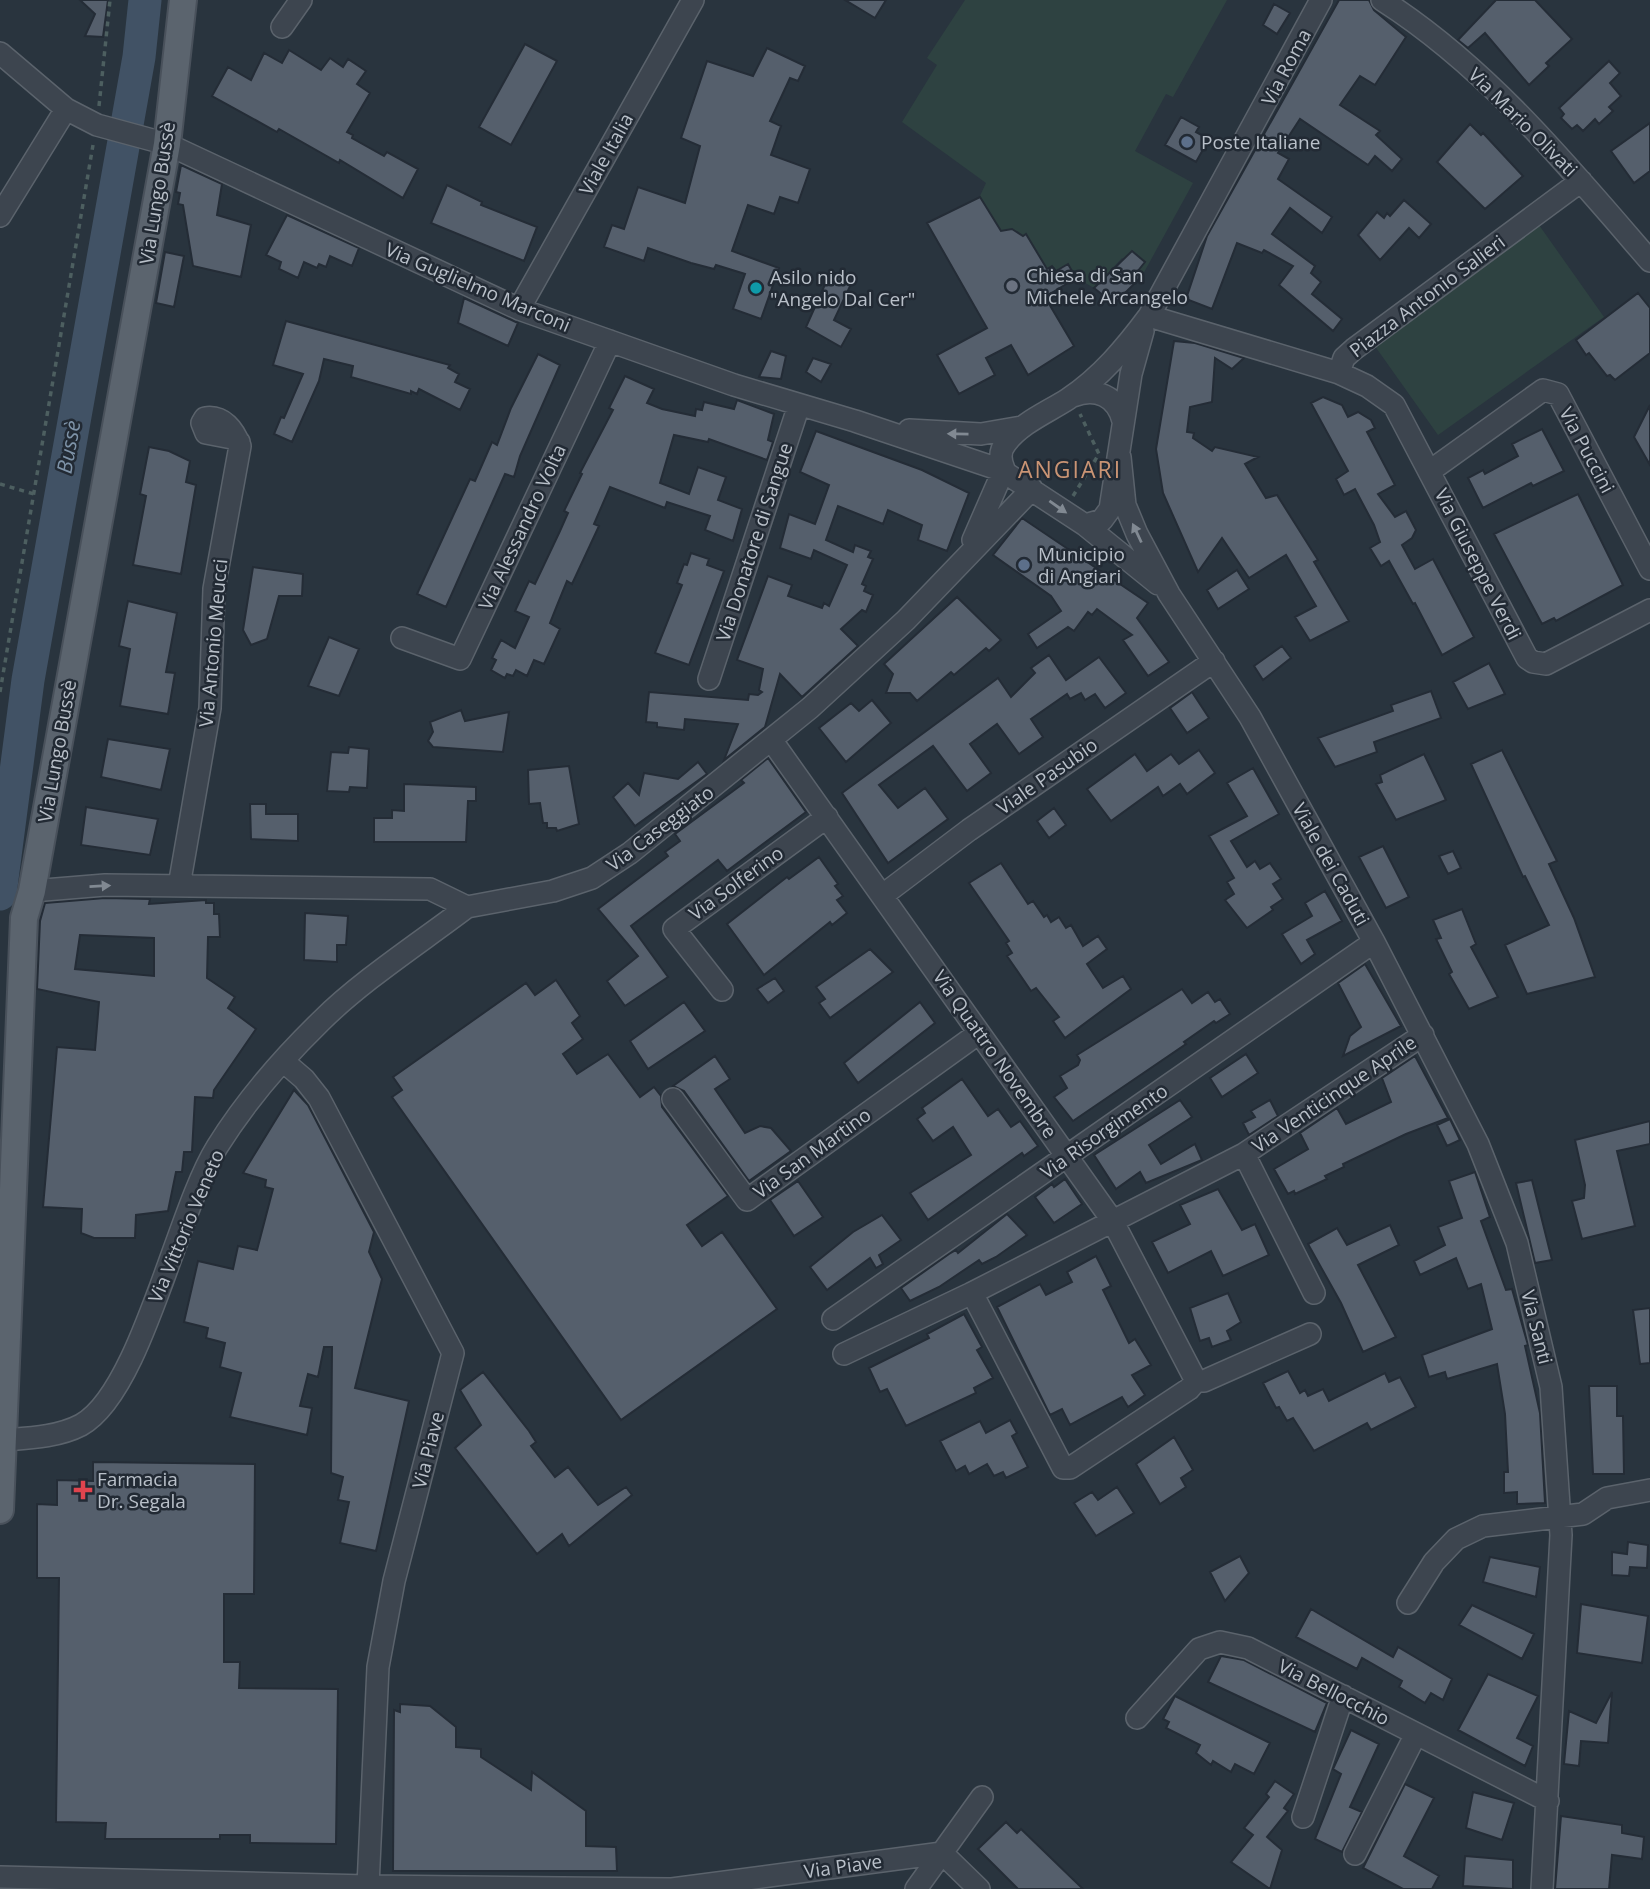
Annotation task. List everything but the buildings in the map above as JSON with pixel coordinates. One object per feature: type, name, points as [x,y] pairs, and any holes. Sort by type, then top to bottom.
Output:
[{"type":"main road","name":"Via Lungo Bussè","points":[[0,1510],[4,1440],[8,1072],[24,919],[32,891],[183,0]]},
{"type":"street","points":[[282,27],[301,0]]},
{"type":"street","name":"Viale Italia","points":[[519,309],[693,0]]},
{"type":"street","name":"Via Roma","points":[[1149,316],[1321,0]]},
{"type":"street","name":"Via Mario Olivati","points":[[1382,0],[1415,21],[1472,70],[1528,124],[1650,261]]},
{"type":"street","name":"Via Guglielmo Marconi","points":[[0,53],[66,109],[97,126],[159,142],[519,309],[799,405],[855,421]]},
{"type":"street","points":[[0,216],[66,109]]},
{"type":"street","name":"Piazza Antonio Salieri","points":[[1149,316],[1339,373],[1344,358],[1354,349],[1581,181]]},
{"type":"street","points":[[960,564],[987,510],[1001,470],[1004,469],[1002,448],[1026,425],[1071,397],[1115,359],[1149,316]]},
{"type":"street","points":[[1085,525],[1094,524],[1107,515],[1120,457],[1123,421],[1137,349],[1149,316]]},
{"type":"street","name":"Via Alessandro Volta","points":[[402,638],[460,659],[610,341]]},
{"type":"street","name":"Via Giuseppe Verdi","points":[[1339,373],[1394,405],[1527,658],[1533,663],[1546,664],[1650,610]]},
{"type":"street","name":"Via Puccini","points":[[1430,471],[1543,390],[1551,390],[1558,394],[1650,569]]},
{"type":"street","points":[[1071,397],[1086,391],[1100,393],[1114,403],[1123,421]]},
{"type":"street","name":"Via Donatore di Sangue","points":[[709,679],[799,405]]},
{"type":"street","points":[[855,421],[950,434],[999,433],[1026,425]]},
{"type":"street","points":[[855,421],[1001,470],[1085,525],[1169,594]]},
{"type":"street","name":"Via Antonio Meucci","points":[[179,886],[211,708],[214,589],[239,442]]},
{"type":"street","points":[[1120,457],[1125,505],[1169,594]]},
{"type":"street","name":"Via Caseggiato","points":[[467,907],[553,891],[592,878],[630,853],[772,741],[906,620],[1032,489]]},
{"type":"street","name":"Viale dei Caduti","points":[[1169,594],[1250,717],[1374,942],[1478,1144]]},
{"type":"street","name":"Viale Pasubio","points":[[883,895],[969,830],[1214,662]]},
{"type":"street","name":"Via Quattro Novembre","points":[[772,741],[1112,1220],[1196,1381]]},
{"type":"street","name":"Via Solferino","points":[[722,990],[674,929],[827,817]]},
{"type":"street","points":[[32,891],[105,885],[430,889],[467,907]]},
{"type":"street","name":"Via Vittorio Veneto","points":[[4,1440],[53,1435],[83,1424],[110,1396],[131,1362],[175,1244],[216,1148],[283,1061],[323,1019],[467,907]]},
{"type":"street","name":"Via Risorgimento","points":[[833,1320],[1374,942]]},
{"type":"street","name":"Via San Martino","points":[[673,1099],[747,1200],[979,1033]]},
{"type":"street","name":"Via Venticinque Aprile","points":[[844,1354],[972,1293],[1244,1154],[1423,1035]]},
{"type":"street","name":"Via Piave","points":[[283,1061],[304,1079],[319,1098],[453,1353],[394,1581],[378,1667],[368,1886]]},
{"type":"street","name":"Via Santi","points":[[1478,1144],[1517,1243],[1551,1387],[1561,1535],[1542,1889]]},
{"type":"street","name":"Via Venticinque Aprile","points":[[1244,1154],[1314,1293]]},
{"type":"street","points":[[972,1293],[1063,1468],[1070,1468],[1189,1390],[1196,1381],[1204,1381],[1310,1334]]},
{"type":"street","points":[[1408,1603],[1434,1562],[1457,1539],[1483,1525],[1583,1514],[1607,1498],[1650,1490]]},
{"type":"street","name":"Via Bellocchio","points":[[1137,1718],[1199,1648],[1220,1642],[1248,1648],[1548,1801]]},
{"type":"street","points":[[1303,1816],[1343,1696]]},
{"type":"street","points":[[1354,1854],[1416,1734]]},
{"type":"street","points":[[916,1889],[982,1797]]},
{"type":"street","points":[[942,1853],[979,1889]]},
{"type":"street","name":"Via Piave","points":[[0,1877],[368,1886],[672,1889],[942,1853]]},
{"type":"path","points":[[0,692],[97,126],[110,0]]},
{"type":"path","points":[[1064,511],[1099,454],[1071,397]]},
{"type":"path","points":[[0,484],[34,494]]},
{"type":"green space","points":[[965,0],[1227,0],[1173,97],[1166,94],[1135,151],[1193,183],[1142,276],[1122,258],[1094,288],[1075,277],[1068,264],[1056,271],[1052,266],[1047,269],[1026,235],[1021,237],[1012,229],[1002,232],[979,198],[986,183],[902,122],[937,65],[927,58]]},
{"type":"green space","points":[[1539,225],[1604,317],[1438,435],[1372,342]]},
{"type":"waterway","name":"Bussè","points":[[0,894],[28,680],[139,57],[145,0]]},
{"type":"place","name":"Poste Italiane","points":[[1187,142]]},
{"type":"place","name":"Chiesa di San Michele Arcangelo","points":[[1012,286]]},
{"type":"place","name":"Asilo nido \"Angelo Dal Cer\"","points":[[756,288]]},
{"type":"place","name":"Municipio di Angiari","points":[[1024,565]]},
{"type":"place","name":"Farmacia Dr. Segala","points":[[83,1490]]},
{"type":"district","name":"ANGIARI","points":[[1070,470]]}]
